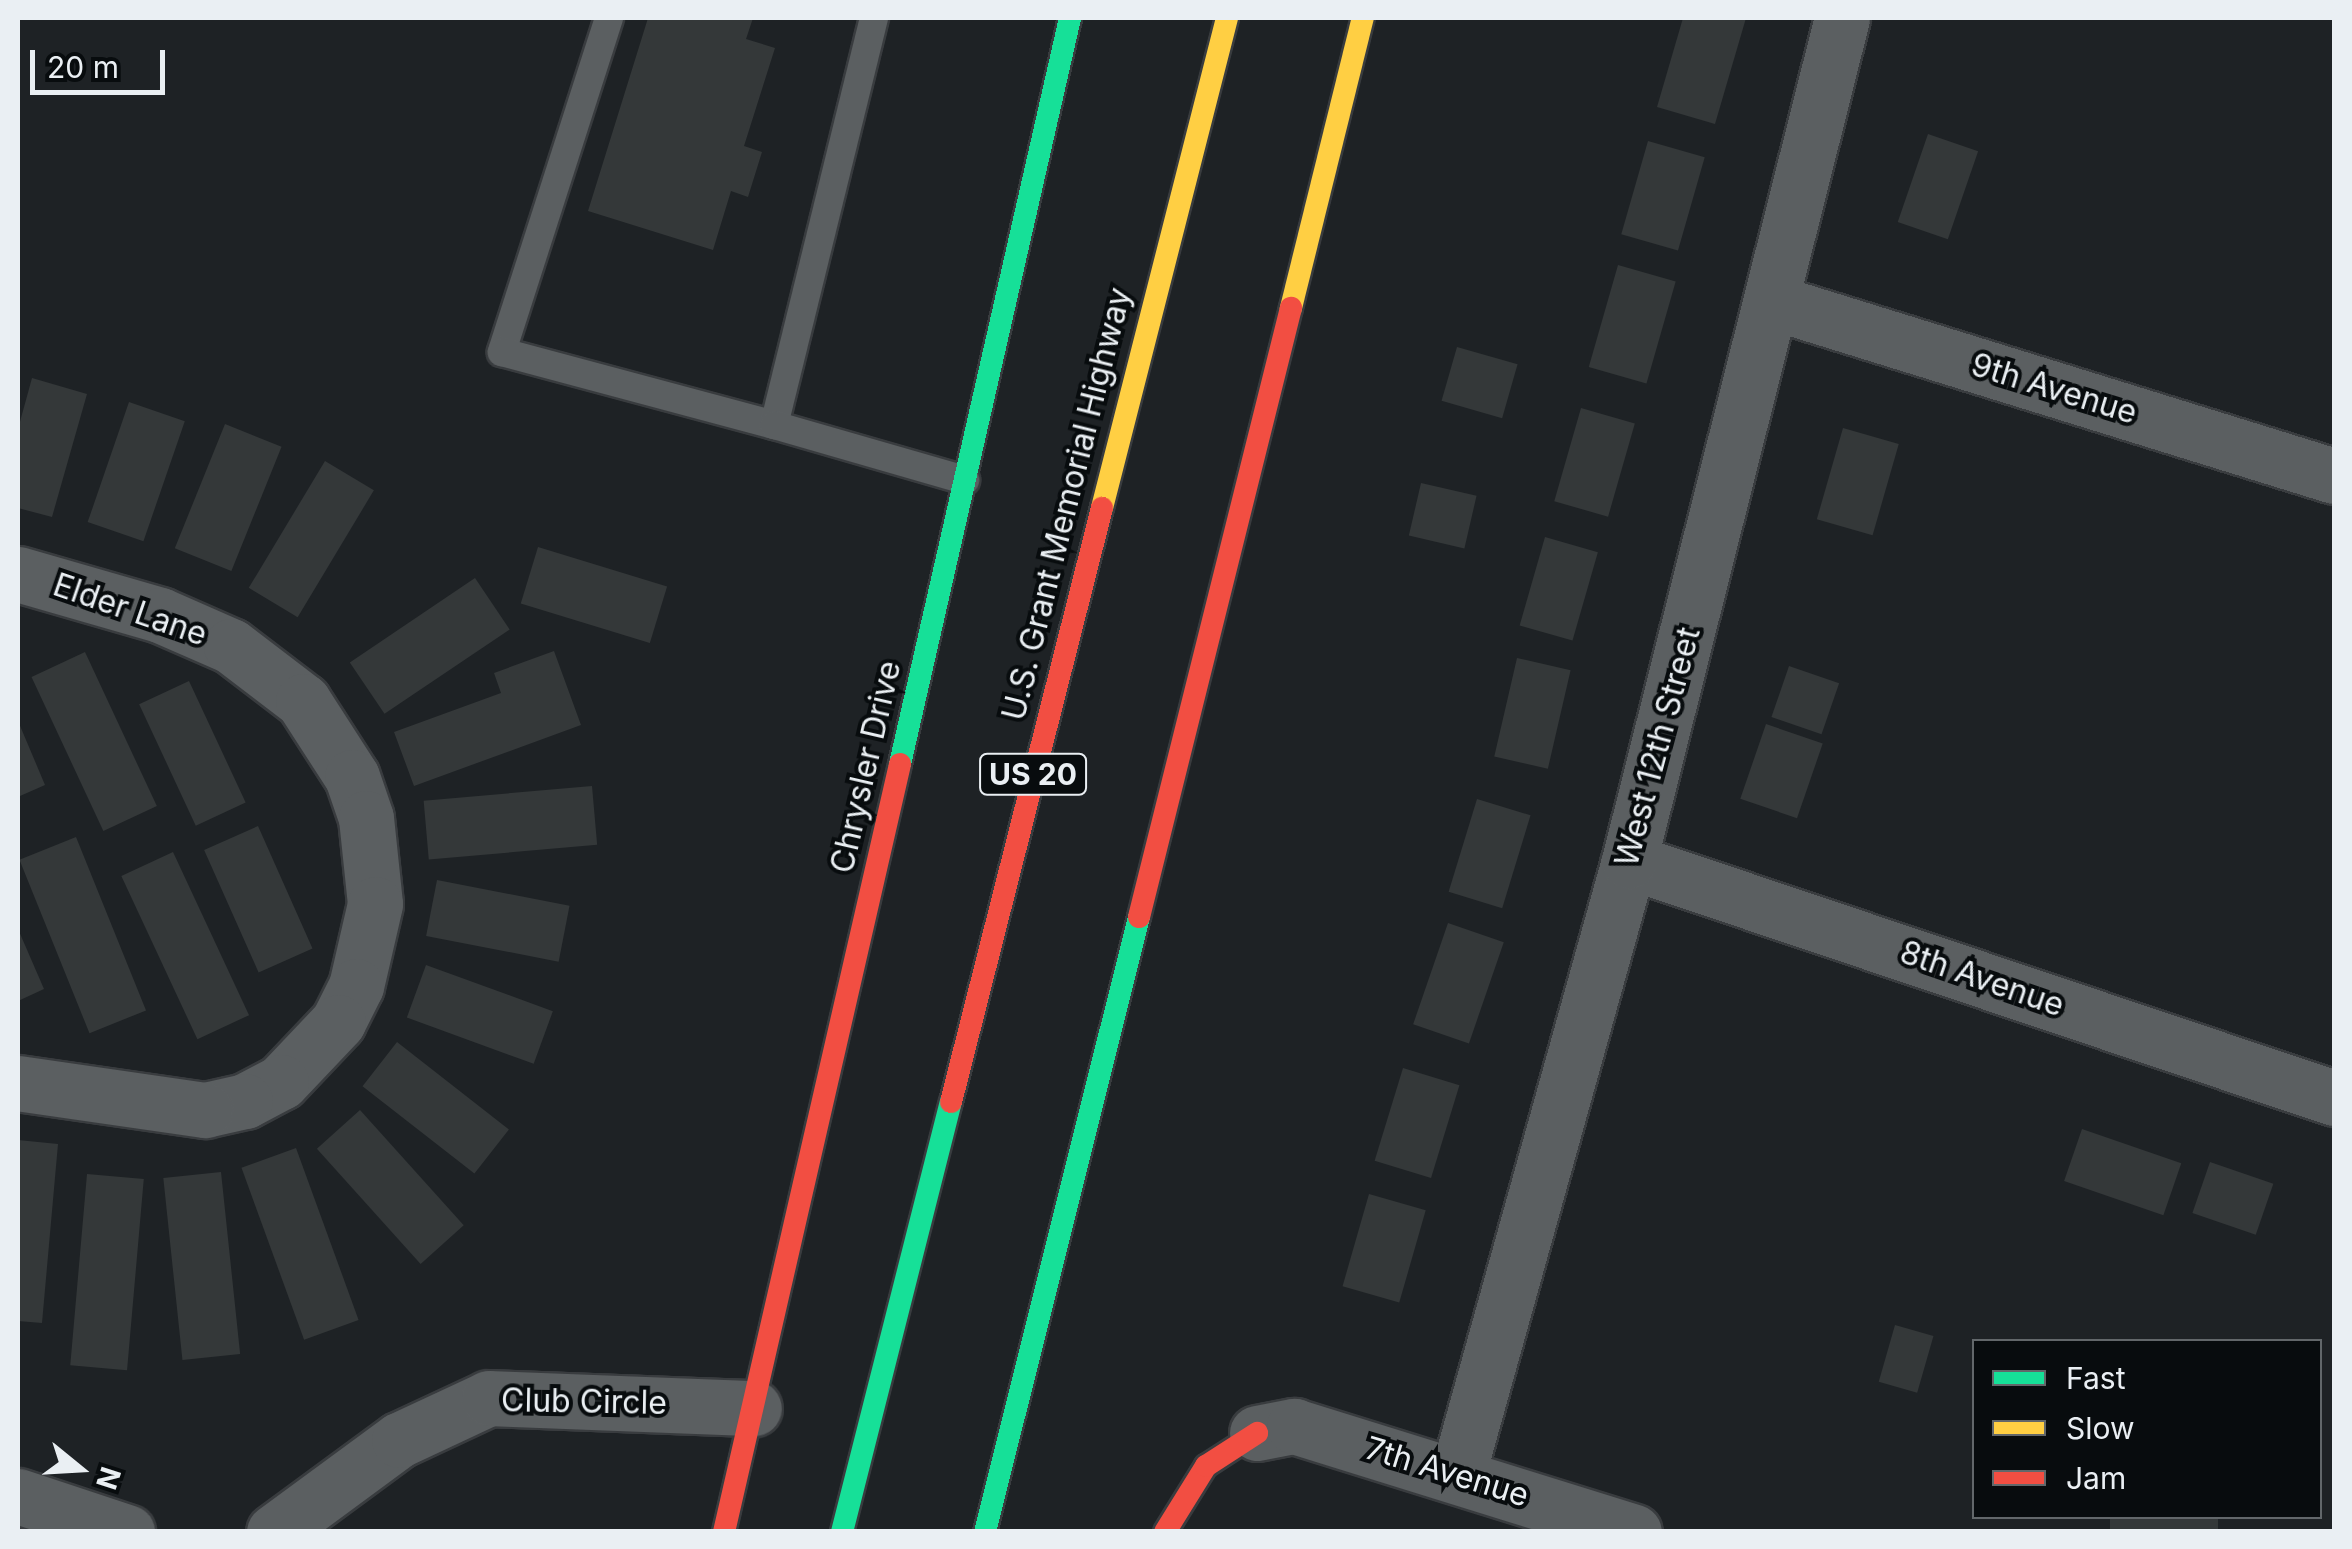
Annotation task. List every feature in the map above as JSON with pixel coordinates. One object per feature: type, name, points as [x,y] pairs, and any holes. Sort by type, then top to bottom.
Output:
[{"type":"main road","name":"Chrysler Drive","points":[[724,1532],[1070,18]]},
{"type":"main road","name":"U.S. Grant Memorial Highway","points":[[842,1532],[1227,18]]},
{"type":"main road","points":[[986,1532],[1363,18]]},
{"type":"main road","points":[[1165,1532],[1206,1466],[1257,1433]]},
{"type":"street","name":"West 12th Street","points":[[1458,1472],[1629,861],[1774,302],[1842,18]]},
{"type":"street","name":"9th Avenue","points":[[1774,302],[2334,476]]},
{"type":"street","name":"Elder Lane","points":[[18,574],[160,614],[230,646],[303,701],[352,777],[366,818],[375,904],[360,972],[338,1022],[282,1082],[245,1101],[205,1110],[18,1083]]},
{"type":"street","name":"8th Avenue","points":[[1629,861],[2334,1098]]},
{"type":"street","name":"Club Circle","points":[[274,1532],[399,1440],[489,1398],[754,1408]]},
{"type":"street","name":"7th Avenue","points":[[1257,1433],[1294,1426],[1458,1472],[1634,1532]]},
{"type":"street","points":[[18,1496],[127,1532]]},
{"type":"lane","points":[[608,18],[502,352],[965,480]]},
{"type":"lane","points":[[774,425],[874,18]]},
{"type":"building","points":[[648,18],[753,18],[746,39],[775,48],[744,146],[762,152],[748,197],[731,191],[713,250],[588,211]]},
{"type":"building","points":[[1683,18],[1746,18],[1715,124],[1657,107]]},
{"type":"building","points":[[1928,134],[1978,151],[1948,239],[1898,222]]},
{"type":"building","points":[[1648,141],[1705,157],[1678,251],[1621,234]]},
{"type":"building","points":[[1618,265],[1676,282],[1646,383],[1589,367]]},
{"type":"building","points":[[1457,347],[1518,364],[1502,418],[1442,401]]},
{"type":"building","points":[[32,378],[87,394],[52,517],[18,508],[18,429]]},
{"type":"building","points":[[129,402],[185,421],[143,541],[88,522]]},
{"type":"building","points":[[1581,408],[1635,423],[1608,517],[1554,501]]},
{"type":"building","points":[[225,424],[282,447],[231,571],[175,548]]},
{"type":"building","points":[[1843,428],[1899,444],[1873,535],[1817,519]]},
{"type":"building","points":[[325,461],[374,490],[298,617],[249,588]]},
{"type":"building","points":[[1421,483],[1477,496],[1464,548],[1409,536]]},
{"type":"building","points":[[1545,537],[1598,552],[1573,641],[1520,625]]},
{"type":"building","points":[[538,547],[667,586],[650,643],[521,603]]},
{"type":"building","points":[[475,578],[510,629],[384,714],[350,662]]},
{"type":"building","points":[[554,651],[581,725],[414,786],[394,732],[501,693],[494,673]]},
{"type":"building","points":[[85,652],[157,806],[103,831],[32,677]]},
{"type":"building","points":[[1517,658],[1571,670],[1548,769],[1494,756]]},
{"type":"building","points":[[1789,666],[1839,683],[1822,734],[1771,717]]},
{"type":"building","points":[[189,681],[246,802],[196,826],[139,704]]},
{"type":"building","points":[[18,721],[45,785],[20,796],[18,791]]},
{"type":"building","points":[[1766,724],[1823,744],[1797,818],[1740,799]]},
{"type":"building","points":[[592,786],[597,845],[429,860],[424,801]]},
{"type":"building","points":[[1477,799],[1531,815],[1502,908],[1449,892]]},
{"type":"building","points":[[258,826],[313,948],[259,972],[204,850]]},
{"type":"building","points":[[76,837],[146,1010],[89,1033],[19,860]]},
{"type":"building","points":[[173,852],[249,1015],[197,1039],[121,876]]},
{"type":"building","points":[[437,880],[570,906],[559,962],[426,936]]},
{"type":"building","points":[[1448,923],[1504,942],[1469,1043],[1413,1024]]},
{"type":"building","points":[[18,929],[44,989],[18,1001]]},
{"type":"building","points":[[426,965],[553,1011],[534,1064],[407,1018]]},
{"type":"building","points":[[397,1042],[509,1129],[474,1174],[363,1086]]},
{"type":"building","points":[[1403,1068],[1459,1085],[1431,1178],[1375,1161]]},
{"type":"building","points":[[360,1110],[464,1225],[421,1264],[317,1149]]},
{"type":"building","points":[[2082,1129],[2181,1163],[2163,1215],[2064,1181]]},
{"type":"building","points":[[18,1140],[58,1144],[42,1323],[18,1321]]},
{"type":"building","points":[[296,1148],[359,1320],[304,1340],[241,1168]]},
{"type":"building","points":[[2210,1162],[2273,1184],[2256,1235],[2192,1213]]},
{"type":"building","points":[[221,1172],[240,1354],[182,1360],[163,1178]]},
{"type":"building","points":[[87,1174],[144,1179],[127,1370],[70,1365]]},
{"type":"building","points":[[1369,1194],[1426,1210],[1399,1303],[1343,1286]]},
{"type":"building","points":[[1895,1325],[1933,1336],[1917,1393],[1879,1382]]},
{"type":"building","points":[[2110,1519],[2218,1519],[2218,1532],[2110,1532]]},
{"type":"traffic: fast","points":[[900,764],[1070,18]]},
{"type":"traffic: fast","points":[[985,1532],[1139,917]]},
{"type":"traffic: fast","points":[[842,1532],[951,1102]]},
{"type":"traffic: slow","points":[[1102,508],[1227,18]]},
{"type":"traffic: slow","points":[[1291,308],[1363,18]]},
{"type":"traffic: jam","points":[[1139,917],[1291,308]]},
{"type":"traffic: jam","points":[[951,1102],[1102,508]]},
{"type":"traffic: jam","points":[[724,1532],[900,764]]},
{"type":"traffic: jam","points":[[1165,1532],[1206,1466],[1257,1433]]}]
